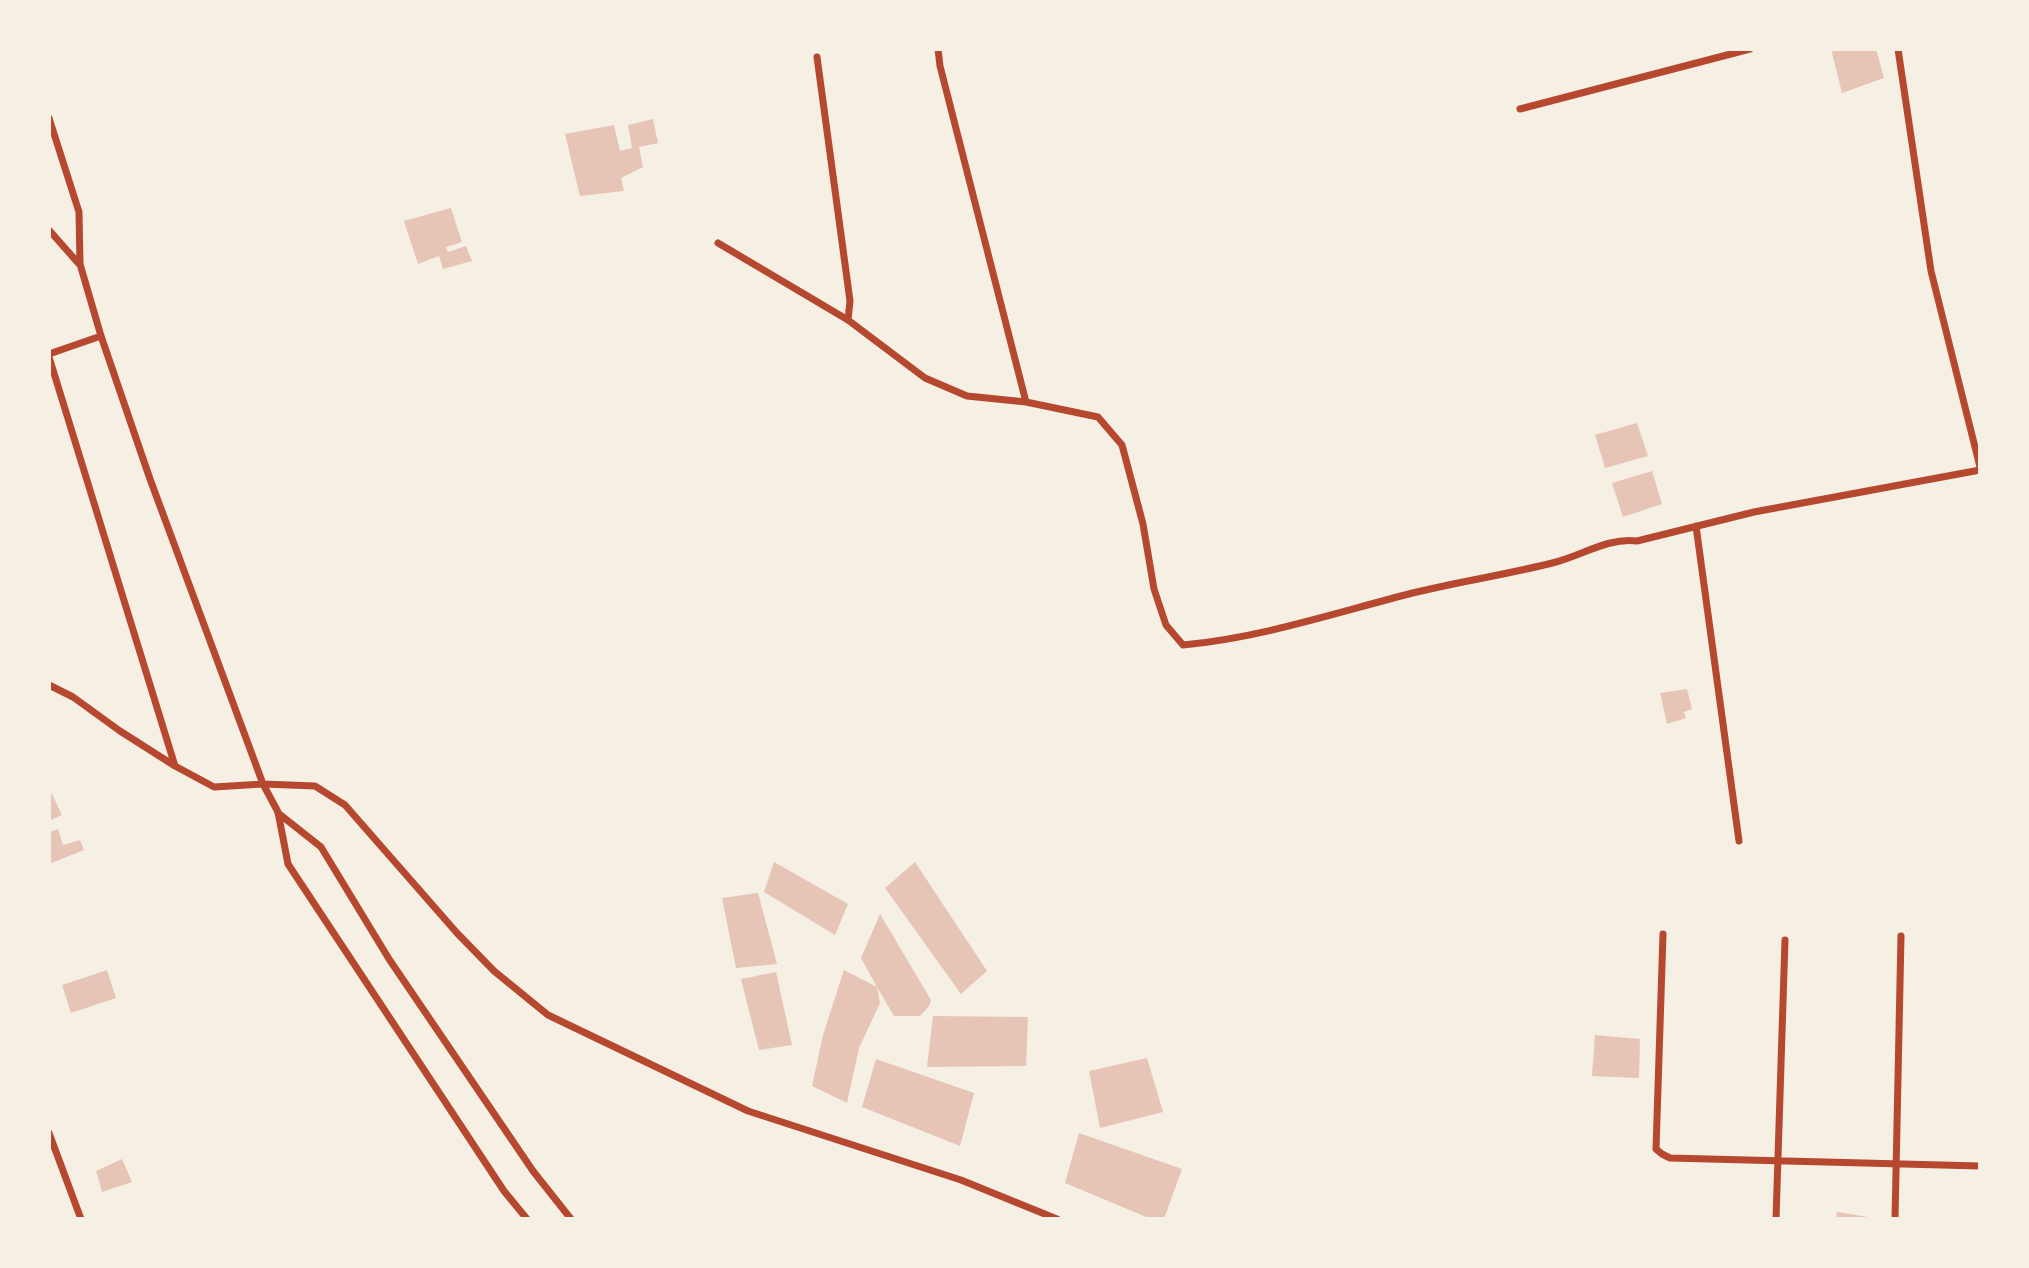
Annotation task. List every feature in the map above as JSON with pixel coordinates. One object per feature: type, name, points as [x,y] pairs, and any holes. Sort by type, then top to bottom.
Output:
[{"type":"street","points":[[938,49],[940,66],[1026,402]]},
{"type":"street","points":[[1520,109],[1750,49]]},
{"type":"street","points":[[719,243],[848,320],[925,378],[967,396],[1026,402],[1098,418],[1122,445],[1143,524],[1154,589],[1166,625],[1183,645],[1220,641],[1558,561],[1624,539],[1637,541],[1754,512],[1980,469],[1931,271],[1898,49]]},
{"type":"street","points":[[817,57],[850,301],[848,320]]},
{"type":"street","points":[[49,118],[79,212],[80,264],[101,336],[150,479],[263,784],[278,812],[288,864],[497,1180],[527,1219]]},
{"type":"street","points":[[49,230],[80,264]]},
{"type":"street","points":[[101,336],[49,356],[175,766]]},
{"type":"street","points":[[1696,526],[1739,841]]},
{"type":"street","points":[[49,685],[73,697],[175,766],[214,786],[315,786],[345,805],[475,952],[548,1015],[748,1111],[961,1181],[1057,1219]]},
{"type":"street","points":[[278,812],[321,847],[389,959],[533,1171],[571,1219]]},
{"type":"street","points":[[1663,934],[1656,1149],[1662,1154],[1670,1158],[1980,1166]]},
{"type":"street","points":[[1895,1219],[1901,936]]},
{"type":"street","points":[[1776,1219],[1785,940]]},
{"type":"street","points":[[49,1133],[81,1219]]},
{"type":"building","points":[[1831,49],[1876,49],[1884,78],[1842,93]]},
{"type":"building","points":[[653,119],[658,143],[639,147],[643,167],[621,178],[624,191],[580,196],[565,134],[614,125],[620,151],[632,148],[628,125]]},
{"type":"building","points":[[451,208],[462,242],[446,247],[448,252],[466,246],[472,261],[443,269],[439,256],[418,264],[404,221]]},
{"type":"building","points":[[1637,423],[1648,456],[1605,468],[1595,435]]},
{"type":"building","points":[[1652,471],[1662,504],[1623,517],[1612,483]]},
{"type":"building","points":[[1687,689],[1692,709],[1684,712],[1686,718],[1667,724],[1660,693]]},
{"type":"building","points":[[49,788],[62,815],[49,821]]},
{"type":"building","points":[[58,829],[63,845],[80,840],[84,850],[49,864],[49,832]]},
{"type":"building","points":[[774,862],[848,904],[835,935],[764,892]]},
{"type":"building","points":[[915,862],[987,971],[961,994],[885,888]]},
{"type":"building","points":[[758,893],[777,964],[736,968],[722,898]]},
{"type":"building","points":[[880,914],[931,1000],[929,1006],[920,1016],[894,1016],[861,958]]},
{"type":"building","points":[[107,970],[116,998],[71,1013],[62,985]]},
{"type":"building","points":[[844,970],[877,987],[880,1003],[859,1048],[847,1103],[812,1086],[823,1035]]},
{"type":"building","points":[[776,972],[792,1045],[759,1050],[741,979]]},
{"type":"building","points":[[933,1016],[1028,1017],[1026,1066],[927,1067]]},
{"type":"building","points":[[1595,1035],[1640,1039],[1639,1078],[1592,1076]]},
{"type":"building","points":[[1147,1058],[1163,1112],[1100,1128],[1089,1071]]},
{"type":"building","points":[[876,1059],[974,1093],[960,1146],[862,1107]]},
{"type":"building","points":[[1079,1133],[1182,1169],[1164,1219],[1151,1219],[1065,1183]]},
{"type":"building","points":[[122,1159],[132,1182],[102,1192],[96,1171]]},
{"type":"building","points":[[1837,1212],[1868,1217],[1868,1219],[1836,1219]]}]
